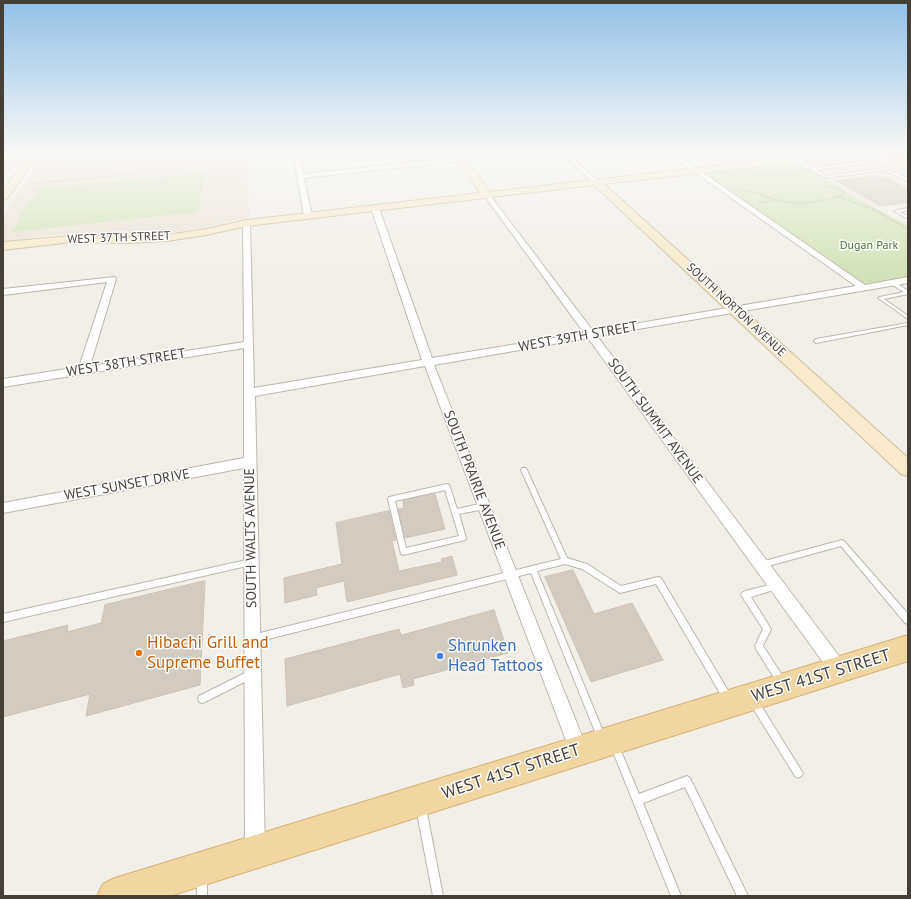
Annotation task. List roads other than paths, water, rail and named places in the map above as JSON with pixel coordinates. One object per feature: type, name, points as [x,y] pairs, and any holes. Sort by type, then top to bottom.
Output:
[{"type":"main road","name":"WEST 41ST STREET","points":[[115,896],[202,882],[255,853],[908,648]]},
{"type":"street","points":[[304,194],[308,216]]},
{"type":"street","name":"WEST 37TH STREET","points":[[3,246],[72,239],[127,240],[160,238],[206,232],[247,223],[496,194]]},
{"type":"street","name":"SOUTH NORTON AVENUE","points":[[609,194],[736,309],[908,469]]},
{"type":"street","points":[[730,194],[864,288]]},
{"type":"street","name":"SOUTH SUMMIT AVENUE","points":[[487,195],[839,670]]},
{"type":"street","name":"SOUTH PRAIRIE AVENUE","points":[[375,208],[428,362],[510,574],[598,745]]},
{"type":"street","name":"SOUTH WALTS AVENUE","points":[[247,223],[255,853]]},
{"type":"street","points":[[3,292],[112,279],[84,369]]},
{"type":"street","name":"WEST 39TH STREET","points":[[249,393],[908,280]]},
{"type":"street","name":"WEST 38TH STREET","points":[[3,383],[248,344]]},
{"type":"street","name":"WEST SUNSET DRIVE","points":[[3,508],[250,462]]},
{"type":"lane","points":[[908,210],[896,211],[908,218]]},
{"type":"lane","points":[[893,283],[908,293]]},
{"type":"lane","points":[[908,293],[880,298],[908,318]]},
{"type":"lane","points":[[816,341],[908,324]]},
{"type":"lane","points":[[524,470],[565,561]]},
{"type":"lane","points":[[447,487],[455,512],[463,538],[403,552],[391,499],[447,487]]},
{"type":"lane","points":[[455,512],[484,506]]},
{"type":"lane","points":[[762,565],[842,543],[908,620]]},
{"type":"lane","points":[[252,640],[565,561],[584,566],[620,590],[658,580],[741,701],[798,772]]},
{"type":"lane","points":[[3,618],[251,562]]},
{"type":"lane","points":[[533,569],[598,745],[637,800],[676,896]]},
{"type":"lane","points":[[777,586],[744,595],[767,629],[759,646],[785,687]]},
{"type":"lane","points":[[202,699],[253,674]]},
{"type":"lane","points":[[637,800],[687,782],[743,896]]},
{"type":"lane","points":[[420,801],[438,896]]},
{"type":"place","name":"Hibachi Grill and Supreme Buffet","points":[[139,653]]},
{"type":"place","name":"Shrunken Head Tattoos","points":[[440,656]]},
{"type":"park label","name":"Dugan Park","points":[[869,246]]}]
